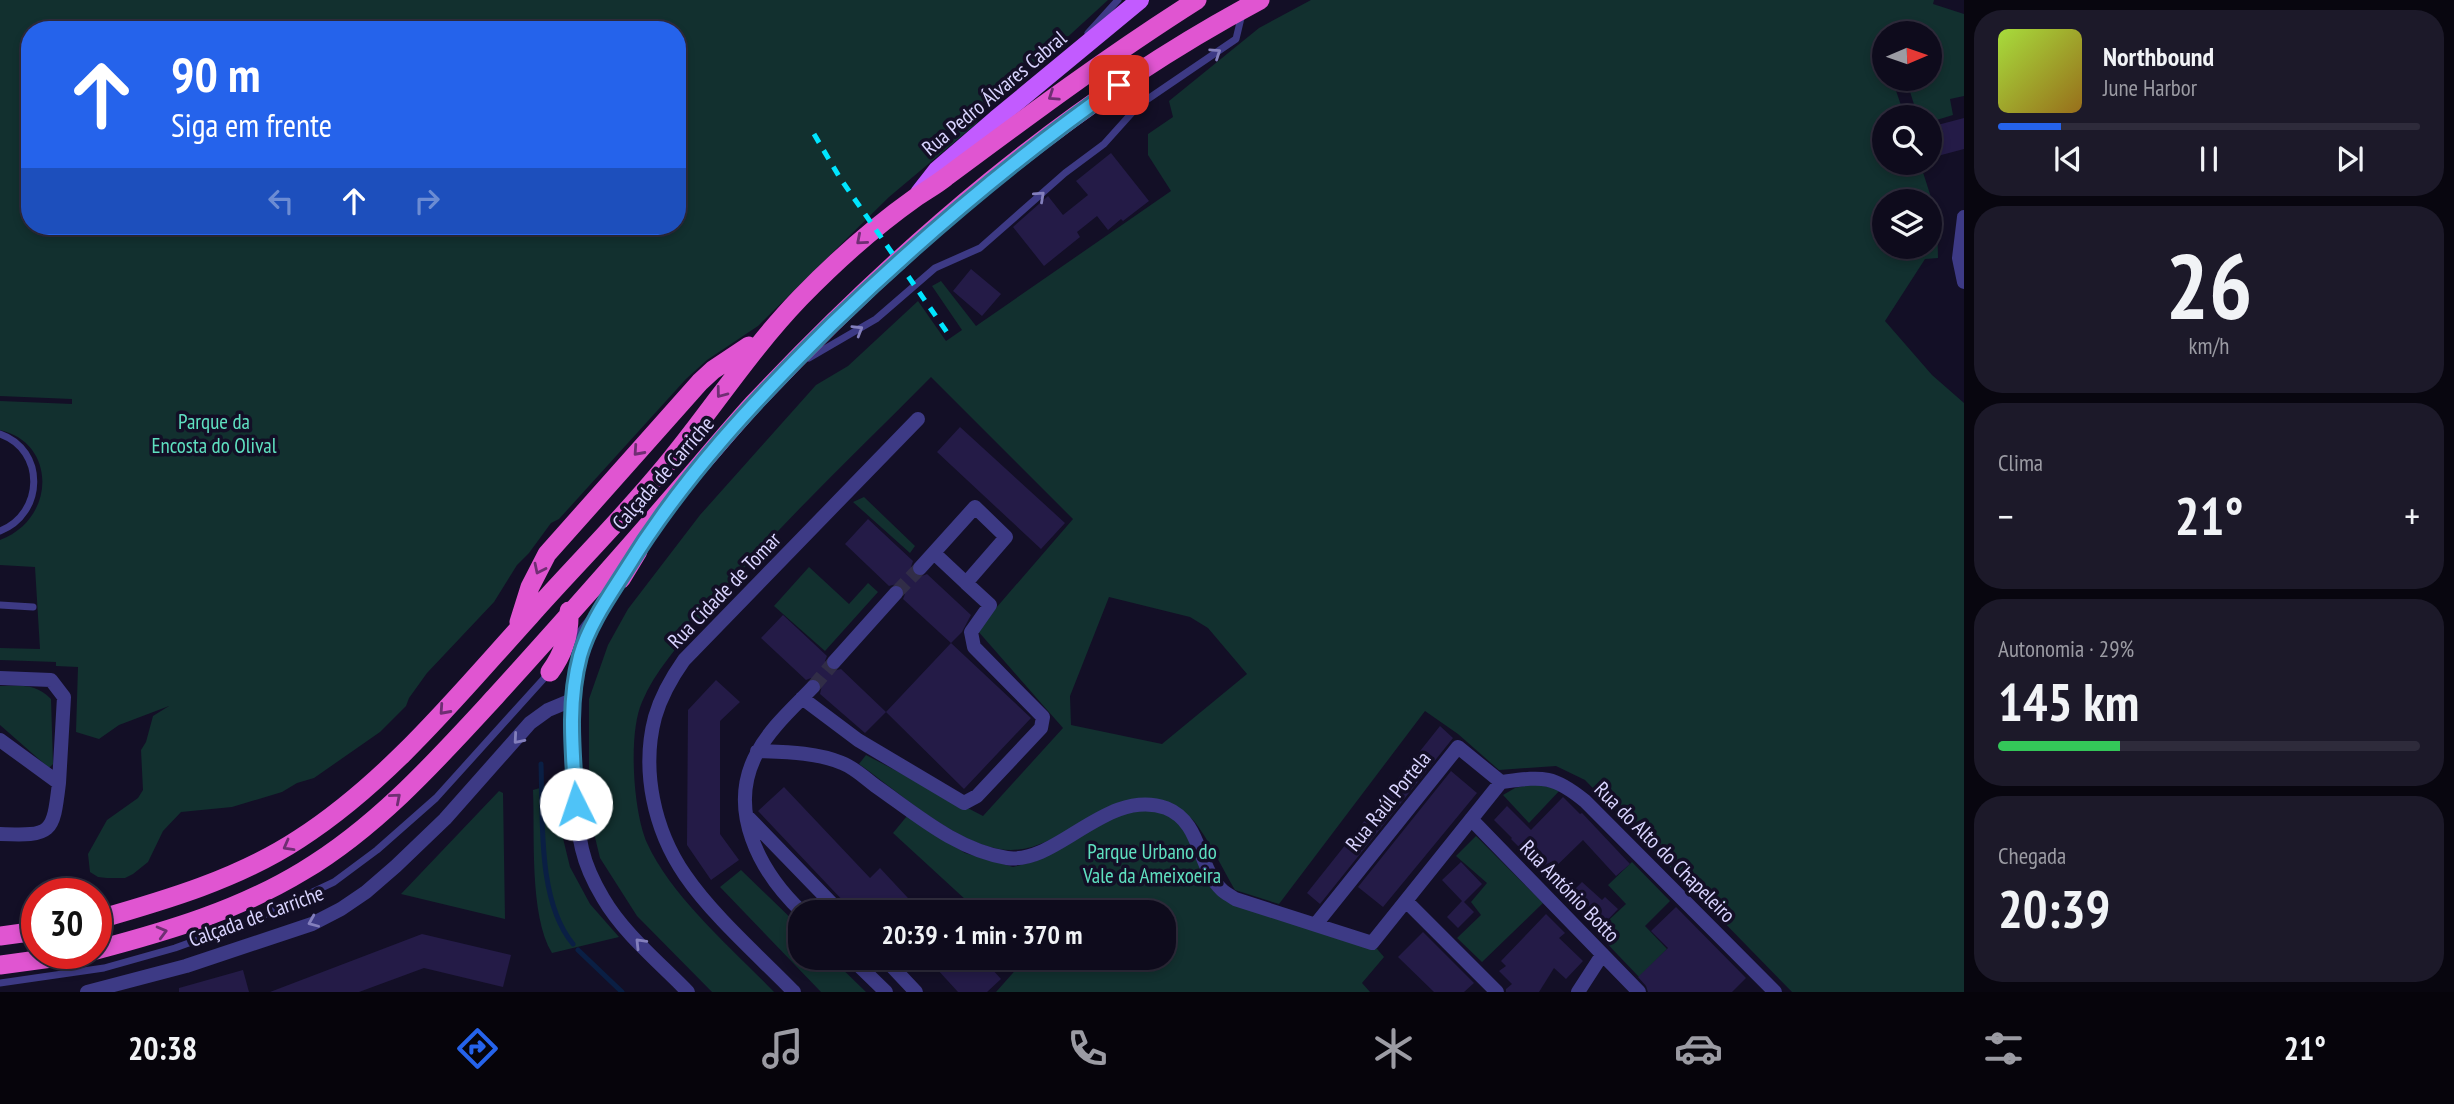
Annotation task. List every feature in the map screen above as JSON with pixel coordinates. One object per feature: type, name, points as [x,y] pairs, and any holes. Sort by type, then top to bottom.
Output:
[{"type":"highway","name":"Calçada de Carriche","points":[[112,915],[184,894],[259,862],[299,840],[344,806],[386,769],[431,723],[566,575],[671,459],[762,338],[844,256],[915,198],[943,180],[1036,108],[1196,0]]},
{"type":"highway","name":"Calçada de Carriche","points":[[112,946],[181,927],[240,903],[302,872],[344,843],[402,794],[444,752],[779,377],[890,269],[1022,156],[1119,85],[1251,4]]},
{"type":"highway","points":[[506,641],[519,622],[530,587],[543,561],[580,516],[700,382],[713,370],[762,338]]},
{"type":"highway","points":[[621,579],[648,534],[695,471]]},
{"type":"highway","points":[[550,672],[566,644],[570,614],[566,545],[569,532],[580,516]]},
{"type":"highway","points":[[0,936],[21,933]]},
{"type":"highway","points":[[0,965],[21,962]]},
{"type":"main road","name":"Rua Pedro Álvares Cabral","points":[[915,198],[937,170],[996,118],[1140,0]]},
{"type":"street","points":[[1964,217],[1959,258],[1964,282]]},
{"type":"street","name":"Rua Cidade de Tomar","points":[[794,992],[703,898],[669,849],[658,822],[652,794],[650,763],[656,716],[668,684],[684,660],[918,419]]},
{"type":"street","points":[[920,568],[975,507],[1006,537],[966,583]]},
{"type":"street","points":[[802,698],[858,740],[964,803],[977,796],[1041,728],[1043,717],[974,647],[971,632],[990,605],[934,553]]},
{"type":"street","points":[[621,579],[598,616],[580,655],[572,699],[578,826],[583,851],[593,877],[613,914],[688,992]]},
{"type":"street","points":[[834,662],[897,593]]},
{"type":"street","points":[[0,678],[51,680],[64,697],[59,783],[54,818],[47,829],[31,836],[0,834]]},
{"type":"street","points":[[791,900],[766,871],[751,838],[747,816],[747,774],[757,751],[813,687]]},
{"type":"street","name":"Calçada de Carriche","points":[[87,992],[135,981],[255,943],[312,924],[341,908],[366,892],[445,819],[530,723],[548,710],[572,699]]},
{"type":"street","points":[[0,740],[59,783]]},
{"type":"street","name":"Rua Raúl Portela","points":[[1316,924],[1458,747],[1502,782]]},
{"type":"street","points":[[757,751],[788,752],[843,763],[945,835],[969,847],[1011,859],[1054,845],[1109,813],[1147,805],[1165,808],[1179,816],[1190,827],[1215,881],[1235,899],[1372,943],[1502,782]]},
{"type":"street","name":"Rua do Alto do Chapeleiro","points":[[1502,782],[1539,777],[1570,789],[1775,992]]},
{"type":"street","points":[[747,816],[828,900]]},
{"type":"street","name":"Rua António Botto","points":[[1471,819],[1639,992]]},
{"type":"street","points":[[1406,901],[1497,992]]},
{"type":"street","points":[[1578,992],[1602,955]]},
{"type":"street","points":[[863,970],[886,992]]},
{"type":"street","points":[[895,970],[916,992]]},
{"type":"lane","points":[[1028,94],[1037,77],[1090,31],[1118,0]]},
{"type":"lane","points":[[779,377],[825,347],[855,333],[876,319],[935,268],[979,248],[999,233],[1065,173],[1104,144],[1139,105],[1236,39],[1251,4]]},
{"type":"lane","points":[[0,434],[25,450],[34,477],[30,503],[23,516],[12,526],[0,531]]},
{"type":"lane","points":[[0,983],[104,968],[175,948],[260,917],[334,882],[377,850],[436,797],[550,672],[621,579]]},
{"type":"lane","points":[[0,605],[33,607]]},
{"type":"green space","name":"Parque da Encosta do Olival","points":[[0,0],[1108,0],[985,109],[976,124],[889,197],[758,326],[707,360],[686,379],[559,519],[551,523],[517,565],[494,602],[427,673],[406,706],[380,732],[314,778],[297,783],[282,792],[232,807],[181,812],[163,831],[148,862],[125,878],[98,877],[90,872],[88,854],[107,820],[138,798],[143,790],[141,750],[153,716],[169,706],[119,725],[99,739],[76,732],[78,667],[56,666],[56,662],[0,660],[0,648],[40,649],[35,567],[0,565],[0,540],[18,530],[32,516],[40,499],[42,482],[40,465],[32,450],[19,438],[0,430],[0,401],[72,404],[72,399],[0,396]]},
{"type":"green space","points":[[1311,0],[1934,0],[1933,4],[1964,14],[1964,96],[1950,99],[1953,115],[1942,118],[1942,105],[1914,105],[1910,91],[1942,91],[1942,21],[1872,21],[1872,91],[1896,91],[1901,105],[1872,105],[1872,175],[1924,175],[1928,189],[1872,189],[1872,259],[1925,259],[1885,321],[1932,375],[1964,403],[1964,992],[1792,992],[1585,780],[1556,766],[1499,770],[1458,734],[1425,711],[1279,904],[1235,890],[1194,821],[1177,808],[1157,801],[1135,799],[1116,804],[1041,844],[1021,849],[999,849],[981,844],[945,826],[859,764],[866,755],[983,816],[1063,728],[977,630],[1073,519],[931,377],[812,495],[727,587],[661,669],[647,691],[638,716],[634,772],[638,812],[647,843],[671,883],[687,903],[774,992],[712,992],[637,916],[600,858],[593,829],[589,774],[589,699],[608,645],[628,609],[700,515],[816,385],[848,366],[918,301],[946,341],[962,330],[932,286],[941,281],[976,326],[1171,191],[1148,155],[1148,134],[1173,117],[1169,101],[1259,28]],"holes":[[[1109,597],[1190,617],[1208,628],[1247,674],[1162,744],[1071,725],[1070,696]]]},
{"type":"green space","points":[[864,497],[915,546],[910,553],[853,502]]},
{"type":"green space","points":[[809,567],[849,604],[868,583],[878,592],[825,651],[774,606]]},
{"type":"green space","points":[[0,686],[34,688],[51,699],[53,764],[49,768],[0,725]]},
{"type":"green space","points":[[1532,784],[1561,789],[1529,823],[1503,795],[1515,788]]},
{"type":"green space","points":[[550,785],[570,867],[590,904],[619,937],[552,953],[545,937],[536,897],[533,790]]},
{"type":"green space","points":[[499,791],[503,793],[505,919],[401,894]]},
{"type":"green space","name":"Parque Urbano do Vale da Ameixoeira","points":[[1129,807],[1179,816],[1222,890],[1372,943],[1384,957],[1362,983],[1370,992],[996,992],[1015,970],[1176,970],[1176,900],[966,900],[893,833],[907,816],[965,853],[1013,867],[1036,861]]},
{"type":"green space","points":[[1476,836],[1543,903],[1482,962],[1457,938],[1481,915],[1471,902],[1487,883],[1456,856]]},
{"type":"green space","points":[[1632,862],[1670,901],[1645,926],[1667,949],[1639,977],[1596,932],[1626,904],[1608,885]]},
{"type":"green space","points":[[741,870],[788,915],[788,958],[720,887]]},
{"type":"green space","points":[[800,970],[843,970],[866,992],[821,992]]},
{"type":"building","points":[[1964,118],[1964,149],[1942,155],[1942,124]]},
{"type":"building","points":[[1111,153],[1149,201],[1108,230],[1097,216],[1077,232],[1080,237],[1044,266],[1013,227],[1048,196],[1063,215],[1088,195],[1076,181]]},
{"type":"building","points":[[971,269],[1001,294],[982,316],[953,291]]},
{"type":"building","points":[[960,427],[1065,523],[1041,549],[937,452]]},
{"type":"building","points":[[868,519],[913,561],[913,575],[919,577],[927,574],[971,615],[962,632],[951,643],[903,599],[903,586],[889,586],[845,544]]},
{"type":"building","points":[[783,615],[827,656],[827,669],[841,669],[886,712],[865,733],[820,694],[822,685],[819,680],[806,680],[761,638]]},
{"type":"building","points":[[951,643],[1031,718],[964,789],[886,712]]},
{"type":"building","points":[[716,680],[740,702],[720,721],[720,834],[739,860],[711,880],[687,845],[688,710]]},
{"type":"building","points":[[1440,726],[1453,738],[1320,904],[1307,893]]},
{"type":"building","points":[[1451,771],[1477,793],[1383,907],[1358,887]]},
{"type":"building","points":[[784,787],[870,878],[880,868],[910,900],[842,900],[758,811]]},
{"type":"building","points":[[1563,797],[1582,813],[1630,864],[1616,876],[1583,840],[1544,878],[1527,861],[1530,858],[1494,820],[1507,806],[1531,830]]},
{"type":"building","points":[[1461,862],[1482,884],[1464,902],[1474,912],[1458,928],[1447,917],[1462,901],[1442,880]]},
{"type":"building","points":[[1582,882],[1602,900],[1605,897],[1618,909],[1598,930],[1567,897]]},
{"type":"building","points":[[1676,907],[1746,978],[1732,992],[1648,992],[1638,977],[1668,948],[1651,931]]},
{"type":"building","points":[[1546,914],[1565,933],[1559,938],[1583,961],[1566,979],[1554,968],[1539,992],[1506,992],[1512,984],[1499,971],[1506,966],[1501,961]]},
{"type":"building","points":[[1423,932],[1474,983],[1464,992],[1434,992],[1398,957]]},
{"type":"building","points":[[422,934],[511,955],[503,987],[424,968],[359,992],[270,992]]},
{"type":"building","points":[[243,970],[249,992],[179,992],[179,988]]},
{"type":"building","points":[[938,970],[993,970],[1001,979],[987,992],[958,992]]},
{"type":"waterway","points":[[541,764],[544,858],[548,882],[561,926],[573,944]]},
{"type":"waterway","points":[[578,950],[622,992]]},
{"type":"tunnel","points":[[896,593],[920,568]]},
{"type":"tunnel","points":[[813,687],[834,662]]},
{"type":"railway","points":[[814,134],[840,178],[951,338]]},
{"type":"route","points":[[576,804],[572,699],[580,655],[598,616],[648,534],[695,471],[750,407],[890,269],[1002,172],[1119,85]]}]
